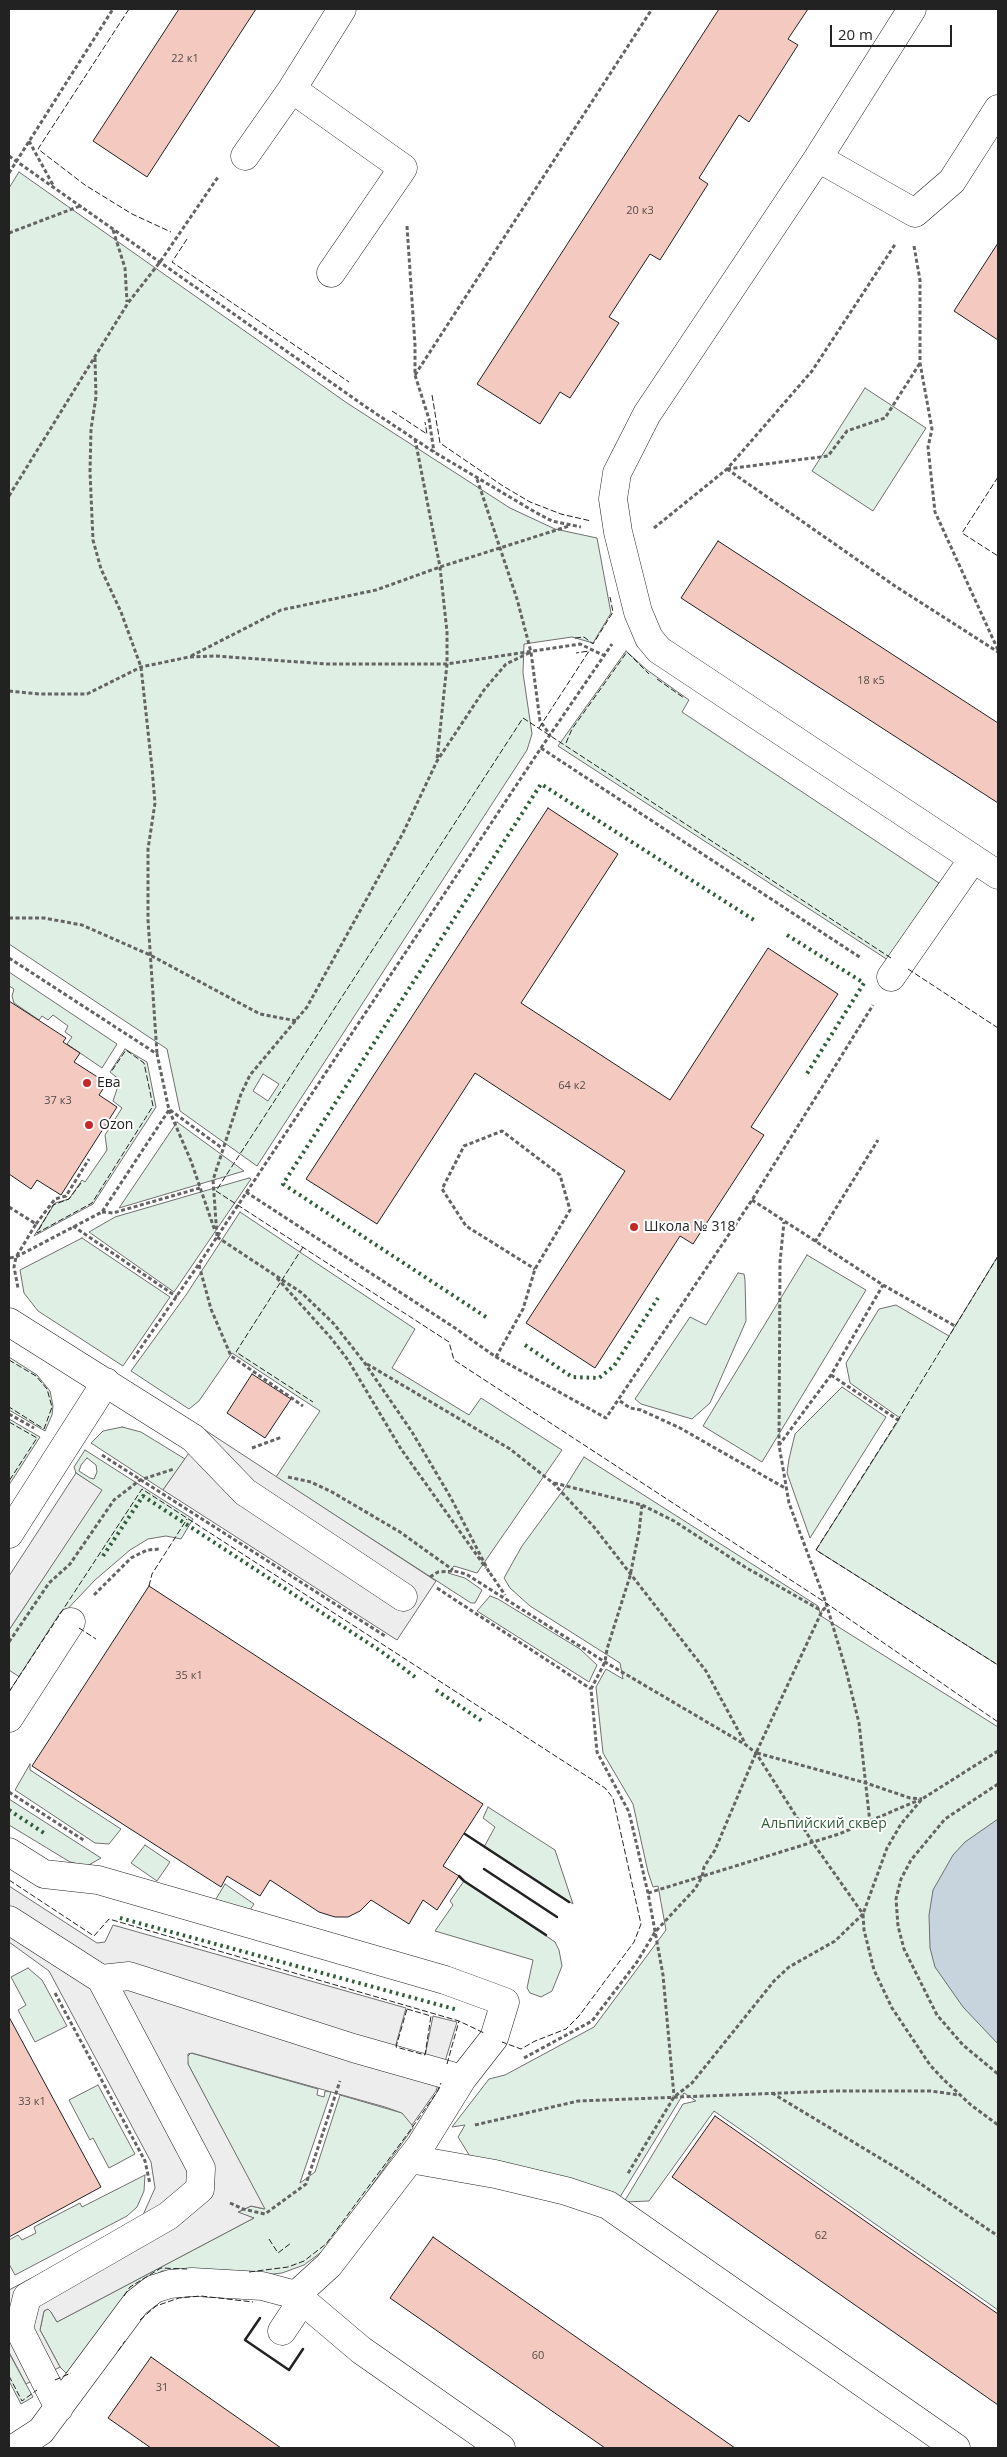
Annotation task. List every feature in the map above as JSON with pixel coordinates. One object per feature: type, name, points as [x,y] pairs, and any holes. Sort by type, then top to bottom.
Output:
[{"type":"lane","points":[[245,156],[292,89],[342,9]]},
{"type":"lane","points":[[912,9],[818,158],[647,414],[617,473],[613,499],[620,543],[638,612],[649,638],[659,650],[998,875]]},
{"type":"lane","points":[[292,89],[404,168],[331,273]]},
{"type":"lane","points":[[818,158],[915,213],[952,181],[998,109]]},
{"type":"lane","points":[[891,977],[973,859]]},
{"type":"lane","points":[[9,1322],[193,1438],[245,1492],[403,1598]]},
{"type":"lane","points":[[9,1534],[106,1382]]},
{"type":"lane","points":[[9,1718],[71,1622]]},
{"type":"lane","points":[[9,1852],[44,1874],[107,1882],[446,1980],[505,2002],[494,2038],[462,2079],[431,2130],[329,2265],[299,2298],[282,2331]]},
{"type":"lane","points":[[9,1920],[101,1979],[200,2168],[200,2189],[168,2216],[27,2297],[18,2329],[59,2408]]},
{"type":"lane","points":[[101,1979],[129,1976],[353,2048],[462,2079]]},
{"type":"lane","points":[[410,2158],[495,2174],[566,2191],[608,2205],[956,2448]]},
{"type":"lane","points":[[15,2448],[48,2440],[59,2408],[136,2303],[154,2288],[192,2282],[262,2286],[299,2298],[361,2350],[501,2448]]},
{"type":"path","points":[[9,173],[113,9]]},
{"type":"path","points":[[415,375],[652,9]]},
{"type":"path","points":[[28,141],[54,188]]},
{"type":"path","points":[[9,156],[358,402],[434,452],[535,512],[569,526],[620,543],[727,469],[812,371],[915,213]]},
{"type":"path","points":[[9,496],[128,303],[160,262],[222,172],[245,156]]},
{"type":"path","points":[[404,168],[415,345],[415,375],[429,420],[434,452]]},
{"type":"path","points":[[9,233],[80,206]]},
{"type":"path","points":[[915,213],[913,243],[920,280],[920,363],[932,429],[928,447],[936,512],[998,651]]},
{"type":"path","points":[[112,229],[125,268],[128,303]]},
{"type":"path","points":[[95,358],[96,397],[91,429],[90,472],[93,540],[101,570],[121,612],[141,667],[154,803],[148,849],[150,955],[157,1054],[169,1110],[217,1237],[271,1272],[315,1304],[334,1324],[364,1362],[412,1432],[464,1522],[490,1574]]},
{"type":"path","points":[[727,469],[828,456],[847,431],[885,418],[920,363]]},
{"type":"path","points":[[415,439],[440,567],[447,632],[447,664],[437,761]]},
{"type":"path","points":[[727,469],[895,586],[998,651]]},
{"type":"path","points":[[477,478],[517,599],[531,652],[540,721],[550,735]]},
{"type":"path","points":[[189,657],[281,610],[376,590],[440,567],[569,526]]},
{"type":"path","points":[[106,1382],[124,1373],[199,1264],[603,655],[638,612]]},
{"type":"path","points":[[9,691],[39,694],[87,694],[141,667],[189,657],[216,656],[327,664],[447,664],[580,644],[603,655]]},
{"type":"path","points":[[217,1237],[212,1192],[216,1166],[241,1094],[250,1076],[297,1021],[403,834],[437,761],[496,673],[506,664],[531,652]]},
{"type":"path","points":[[246,1192],[455,1328],[496,1357],[606,1418],[620,1401],[752,1200],[891,977],[541,748]]},
{"type":"path","points":[[9,918],[44,918],[82,926],[150,955],[260,1014],[297,1021]]},
{"type":"path","points":[[9,958],[157,1054]]},
{"type":"path","points":[[169,1110],[222,1148]]},
{"type":"path","points":[[9,1258],[16,1257],[102,1212],[169,1110]]},
{"type":"path","points":[[496,1357],[523,1309],[535,1269],[570,1210],[560,1175],[502,1131],[464,1146],[442,1189],[466,1226],[535,1269]]},
{"type":"path","points":[[815,1242],[878,1140]]},
{"type":"path","points":[[36,1224],[55,1199],[66,1196],[89,1159]]},
{"type":"path","points":[[102,1212],[113,1213],[200,1188]]},
{"type":"path","points":[[752,1200],[884,1285],[955,1326]]},
{"type":"path","points":[[784,1222],[780,1262],[779,1445],[786,1489],[846,1670],[859,1723],[870,1823]]},
{"type":"path","points":[[74,1226],[176,1297]]},
{"type":"path","points":[[199,1264],[210,1308],[231,1356],[303,1406]]},
{"type":"path","points":[[271,1272],[331,1338],[348,1360],[402,1449],[506,1598]]},
{"type":"path","points":[[779,1445],[831,1375],[884,1285]]},
{"type":"path","points":[[364,1362],[510,1449],[553,1483],[594,1527],[630,1576],[706,1671],[746,1745]]},
{"type":"path","points":[[831,1375],[898,1420]]},
{"type":"path","points":[[620,1401],[630,1408],[641,1410],[680,1428],[786,1489]]},
{"type":"path","points":[[9,1414],[39,1431]]},
{"type":"path","points":[[9,1642],[49,1583],[70,1564],[114,1500],[140,1480],[212,1457],[264,1445],[282,1437]]},
{"type":"path","points":[[96,1451],[385,1636]]},
{"type":"path","points":[[245,1492],[281,1477],[311,1482],[332,1492],[400,1532],[454,1571]]},
{"type":"path","points":[[553,1483],[642,1505],[674,1521],[745,1567],[822,1611]]},
{"type":"path","points":[[642,1505],[639,1532],[630,1576],[606,1649],[605,1662],[591,1689],[597,1752],[630,1812],[648,1893],[664,1983],[674,2097]]},
{"type":"path","points":[[71,1622],[95,1594],[132,1558],[147,1550],[160,1549]]},
{"type":"path","points":[[425,1580],[438,1572],[454,1571],[466,1574],[605,1662],[746,1745],[756,1753],[813,1843],[862,1914],[874,1970],[892,2008],[930,2064],[959,2095],[998,2125]]},
{"type":"path","points":[[517,2062],[592,2022],[637,1962],[655,1932],[695,1889],[702,1877],[704,1867],[715,1850],[756,1753],[826,1606]]},
{"type":"path","points":[[473,1610],[591,1689]]},
{"type":"path","points":[[648,1893],[813,1843],[870,1823],[922,1799],[998,1751]]},
{"type":"path","points":[[756,1753],[866,1783],[900,1795],[922,1799]]},
{"type":"path","points":[[998,1784],[945,1819],[911,1860],[901,1879],[896,1898],[898,1926],[904,1949],[936,2014],[963,2045],[998,2074]]},
{"type":"path","points":[[625,2178],[674,2097],[692,2083],[782,1972],[835,1941],[862,1914],[886,1848],[901,1824],[922,1799]]},
{"type":"path","points":[[54,1991],[145,2161],[150,2180],[148,2190]]},
{"type":"path","points":[[200,2189],[243,2210],[265,2214],[306,2184],[353,2048]]},
{"type":"path","points":[[431,2130],[451,2130],[578,2101],[772,2093],[897,2091],[931,2091],[959,2095]]},
{"type":"path","points":[[772,2093],[903,2172],[998,2236]]},
{"type":"green space","points":[[19,172],[347,403],[510,508],[555,529],[597,538],[611,613],[593,643],[572,637],[524,644],[523,673],[532,734],[527,750],[257,1166],[180,1111],[167,1049],[9,944],[9,188]],"holes":[[[263,1074],[279,1084],[268,1101],[253,1091]]]},
{"type":"green space","points":[[865,388],[926,428],[873,511],[812,471]]},
{"type":"green space","points":[[626,651],[647,670],[689,700],[682,712],[939,883],[888,960],[558,746]]},
{"type":"green space","points":[[9,972],[117,1044],[102,1068],[67,1044],[72,1037],[65,1032],[68,1026],[53,1015],[48,1020],[42,1016],[39,1020],[14,1003],[12,996],[14,989],[9,986]]},
{"type":"green space","points":[[125,1049],[147,1062],[156,1107],[93,1204],[34,1236],[55,1203],[69,1199],[82,1180],[85,1182],[107,1150],[105,1135],[122,1108],[113,1101],[120,1080],[110,1072]]},
{"type":"green space","points":[[177,1122],[244,1171],[119,1208]]},
{"type":"green space","points":[[249,1178],[251,1179],[174,1292],[89,1232],[115,1217]]},
{"type":"green space","points":[[240,1212],[415,1329],[392,1368],[469,1415],[481,1398],[562,1450],[477,1573],[454,1566],[448,1573],[465,1578],[482,1590],[475,1603],[471,1603],[276,1477],[320,1411],[232,1353],[199,1401],[189,1409],[131,1371],[186,1295]]},
{"type":"green space","points":[[82,1238],[170,1297],[123,1366],[38,1311],[24,1293],[20,1270]]},
{"type":"green space","points":[[807,1255],[866,1290],[762,1462],[703,1426]]},
{"type":"green space","points":[[998,1256],[998,1665],[816,1550],[900,1418],[850,1383],[846,1363],[879,1309],[896,1305],[949,1336]]},
{"type":"green space","points":[[738,1273],[744,1274],[745,1280],[746,1321],[710,1403],[692,1419],[641,1404],[635,1399],[690,1317],[706,1325]]},
{"type":"green space","points":[[9,1357],[37,1375],[50,1391],[53,1406],[52,1415],[45,1431],[9,1410]]},
{"type":"green space","points":[[842,1387],[886,1417],[810,1538],[787,1473],[789,1459],[795,1434]]},
{"type":"green space","points":[[9,1419],[40,1437],[9,1485]]},
{"type":"green space","points":[[122,1427],[141,1432],[185,1459],[163,1490],[91,1443],[103,1431]]},
{"type":"green space","points":[[85,1450],[193,1519],[181,1539],[166,1536],[148,1539],[130,1550],[95,1580],[60,1617],[21,1678],[9,1670],[9,1630],[101,1490],[76,1473],[74,1467]],"holes":[[[87,1458],[96,1465],[97,1472],[94,1479],[79,1471]]]},
{"type":"green space","name":"Альпийский сквер","points":[[584,1457],[818,1606],[821,1616],[998,1727],[998,2310],[714,2111],[649,2201],[624,2202],[683,2104],[696,2101],[684,2093],[620,2197],[476,2166],[458,2137],[465,2125],[452,2127],[489,2079],[505,2075],[594,2027],[666,1930],[658,1886],[653,1887],[648,1872],[633,1804],[603,1753],[596,1687],[606,1669],[623,1679],[620,1663],[530,1606],[510,1588],[504,1578],[522,1546],[564,1489]]},
{"type":"green space","points":[[490,1596],[580,1649],[597,1665],[589,1682],[477,1611]]},
{"type":"green space","points":[[30,1764],[30,1770],[121,1829],[109,1844],[95,1843],[15,1790]]},
{"type":"green space","points":[[9,1799],[101,1858],[87,1866],[70,1862],[9,1825]]},
{"type":"green space","points":[[488,1807],[555,1850],[573,1904],[484,1847],[495,1827],[483,1818]]},
{"type":"green space","points":[[145,1845],[170,1862],[157,1881],[131,1863]]},
{"type":"green space","points":[[464,1881],[555,1942],[559,1950],[562,1966],[552,1991],[541,1997],[530,1993],[527,1988],[533,1960],[435,1931],[453,1905],[450,1901]]},
{"type":"green space","points":[[225,1884],[254,1904],[250,1910],[213,1904]]},
{"type":"green space","points":[[28,1968],[42,1980],[67,2026],[35,2042],[18,2010],[26,2005],[11,1977]]},
{"type":"green space","points":[[191,2053],[318,2089],[317,2095],[324,2097],[325,2091],[331,2092],[300,2183],[315,2172],[340,2095],[402,2113],[410,2120],[413,2128],[327,2248],[304,2265],[282,2273],[265,2275],[162,2271],[133,2288],[74,2373],[66,2373],[60,2367],[40,2330],[44,2311],[48,2309],[57,2322],[254,2218],[237,2213],[251,2206],[264,2209],[188,2064],[187,2057]]},
{"type":"green space","points":[[98,2085],[135,2154],[109,2168],[93,2138],[90,2140],[69,2100]]},
{"type":"green space","points":[[145,2175],[144,2191],[137,2207],[127,2216],[15,2275],[9,2264],[9,2240],[18,2235],[22,2240],[36,2233],[34,2227],[80,2203],[82,2207]]},
{"type":"green space","points":[[9,2353],[33,2397],[21,2404],[9,2381]]},
{"type":"shaded area","points":[[205,1430],[436,1581],[397,1640],[163,1490]]},
{"type":"shaded area","points":[[76,1473],[102,1490],[9,1630],[9,1576]]},
{"type":"shaded area","points":[[998,1819],[998,2044],[963,2007],[935,1967],[930,1948],[929,1915],[933,1890],[953,1855],[965,1842]]},
{"type":"shaded area","points":[[9,1886],[97,1943],[105,1942],[113,1925],[406,2008],[395,2048],[425,2056],[433,2016],[457,2022],[436,2091],[412,2125],[402,2113],[385,2107],[192,2053],[188,2054],[188,2064],[265,2209],[251,2206],[238,2212],[254,2218],[57,2322],[48,2309],[44,2311],[40,2330],[60,2367],[26,2384],[9,2352],[9,2290],[128,2227],[143,2215],[155,2188],[151,2162],[49,1971],[9,1942]]},
{"type":"building","points":[[179,9],[256,9],[147,177],[93,141]]},
{"type":"building","points":[[719,9],[808,9],[788,39],[798,45],[749,122],[739,115],[699,178],[708,184],[660,260],[650,254],[609,317],[619,323],[570,398],[560,392],[540,424],[477,384]]},
{"type":"building","points":[[998,243],[998,340],[954,311]]},
{"type":"building","points":[[718,541],[998,723],[998,803],[681,598]]},
{"type":"building","points":[[548,808],[618,854],[521,1003],[670,1100],[768,948],[838,994],[751,1127],[764,1135],[693,1244],[680,1236],[595,1368],[526,1323],[625,1171],[475,1073],[377,1224],[306,1179]]},
{"type":"building","points":[[9,1001],[66,1038],[63,1042],[80,1053],[74,1062],[107,1083],[99,1095],[117,1107],[61,1195],[37,1180],[31,1189],[9,1174]]},
{"type":"building","points":[[252,1374],[291,1399],[265,1438],[227,1413]]},
{"type":"building","points":[[149,1586],[483,1804],[443,1866],[459,1876],[437,1910],[423,1900],[409,1924],[371,1900],[360,1911],[348,1917],[335,1917],[319,1912],[270,1880],[260,1896],[227,1876],[221,1887],[32,1766]]},
{"type":"building","points":[[9,2017],[101,2187],[9,2237]]},
{"type":"building","points":[[715,2116],[998,2314],[998,2405],[672,2177]]},
{"type":"building","points":[[433,2237],[735,2448],[605,2448],[390,2298]]},
{"type":"building","points":[[151,2357],[281,2448],[151,2448],[108,2418]]},
{"type":"hedge","points":[[486,1317],[283,1184],[541,784],[754,920]]},
{"type":"hedge","points":[[787,935],[864,983],[806,1075]]},
{"type":"hedge","points":[[525,1345],[572,1377],[599,1378],[614,1366],[658,1298]]},
{"type":"hedge","points":[[103,1556],[143,1496],[382,1652],[415,1677]]},
{"type":"hedge","points":[[436,1690],[482,1721]]},
{"type":"hedge","points":[[9,1810],[47,1835]]},
{"type":"hedge","points":[[120,1918],[458,2010]]},
{"type":"fence","points":[[129,9],[38,149],[85,185],[132,214],[171,232]]},
{"type":"fence","points":[[187,239],[172,262],[349,382]]},
{"type":"fence","points":[[432,395],[440,443],[530,502],[561,514],[591,521]]},
{"type":"fence","points":[[392,411],[427,434],[425,422]]},
{"type":"fence","points":[[998,477],[962,533],[998,556]]},
{"type":"fence","points":[[575,638],[584,637],[593,644],[613,612],[610,597]]},
{"type":"fence","points":[[539,728],[589,651],[576,653]]},
{"type":"fence","points":[[566,743],[572,729],[627,652],[649,674]]},
{"type":"fence","points":[[657,679],[684,698]]},
{"type":"fence","points":[[891,958],[523,718],[216,1191],[449,1342],[454,1360],[826,1603],[998,1722]]},
{"type":"fence","points":[[908,969],[998,1028]]},
{"type":"fence","points":[[81,1183],[69,1199],[53,1205],[37,1233],[92,1203],[153,1106],[144,1063],[126,1050],[111,1072]]},
{"type":"fence","points":[[303,1247],[236,1352],[313,1402]]},
{"type":"fence","points":[[998,1256],[816,1550],[998,1665]]},
{"type":"fence","points":[[9,1360],[36,1376],[47,1389],[52,1407],[44,1429],[9,1407]]},
{"type":"fence","points":[[9,1422],[37,1438],[9,1481]]},
{"type":"fence","points":[[9,1692],[142,1489],[605,1788],[613,1798],[641,1924],[634,1942],[579,2016],[566,2029],[535,2041],[521,2049],[502,2042]]},
{"type":"fence","points":[[149,1586],[152,1574],[187,1519]]},
{"type":"fence","points":[[79,1628],[96,1639]]},
{"type":"fence","points":[[9,1880],[94,1936],[109,1919],[459,2021],[484,2033]]},
{"type":"fence","points":[[407,2009],[431,2016],[425,2055],[396,2047],[407,2009]]},
{"type":"fence","points":[[447,2064],[459,2021]]},
{"type":"fence","points":[[249,2272],[288,2267],[304,2261],[326,2244],[409,2132],[437,2092],[441,2083]]},
{"type":"fence","points":[[269,2239],[278,2253],[291,2243]]},
{"type":"fence","points":[[124,2296],[130,2287],[161,2268],[187,2269]]},
{"type":"fence","points":[[140,2320],[156,2306],[179,2298],[201,2296],[253,2302]]},
{"type":"fence","points":[[118,2351],[125,2341]]},
{"type":"fence","points":[[55,2380],[71,2373]]},
{"type":"fence","points":[[9,2376],[22,2401],[37,2390]]},
{"type":"wall","points":[[465,1834],[569,1902]]},
{"type":"wall","points":[[484,1869],[557,1917]]},
{"type":"wall","points":[[459,1876],[546,1935]]},
{"type":"wall","points":[[260,2318],[245,2340],[289,2370],[303,2349]]},
{"type":"place","name":"Ева","points":[[87,1083]]},
{"type":"place","name":"Ozon","points":[[89,1125]]},
{"type":"place","name":"Школа № 318","points":[[634,1227]]}]
